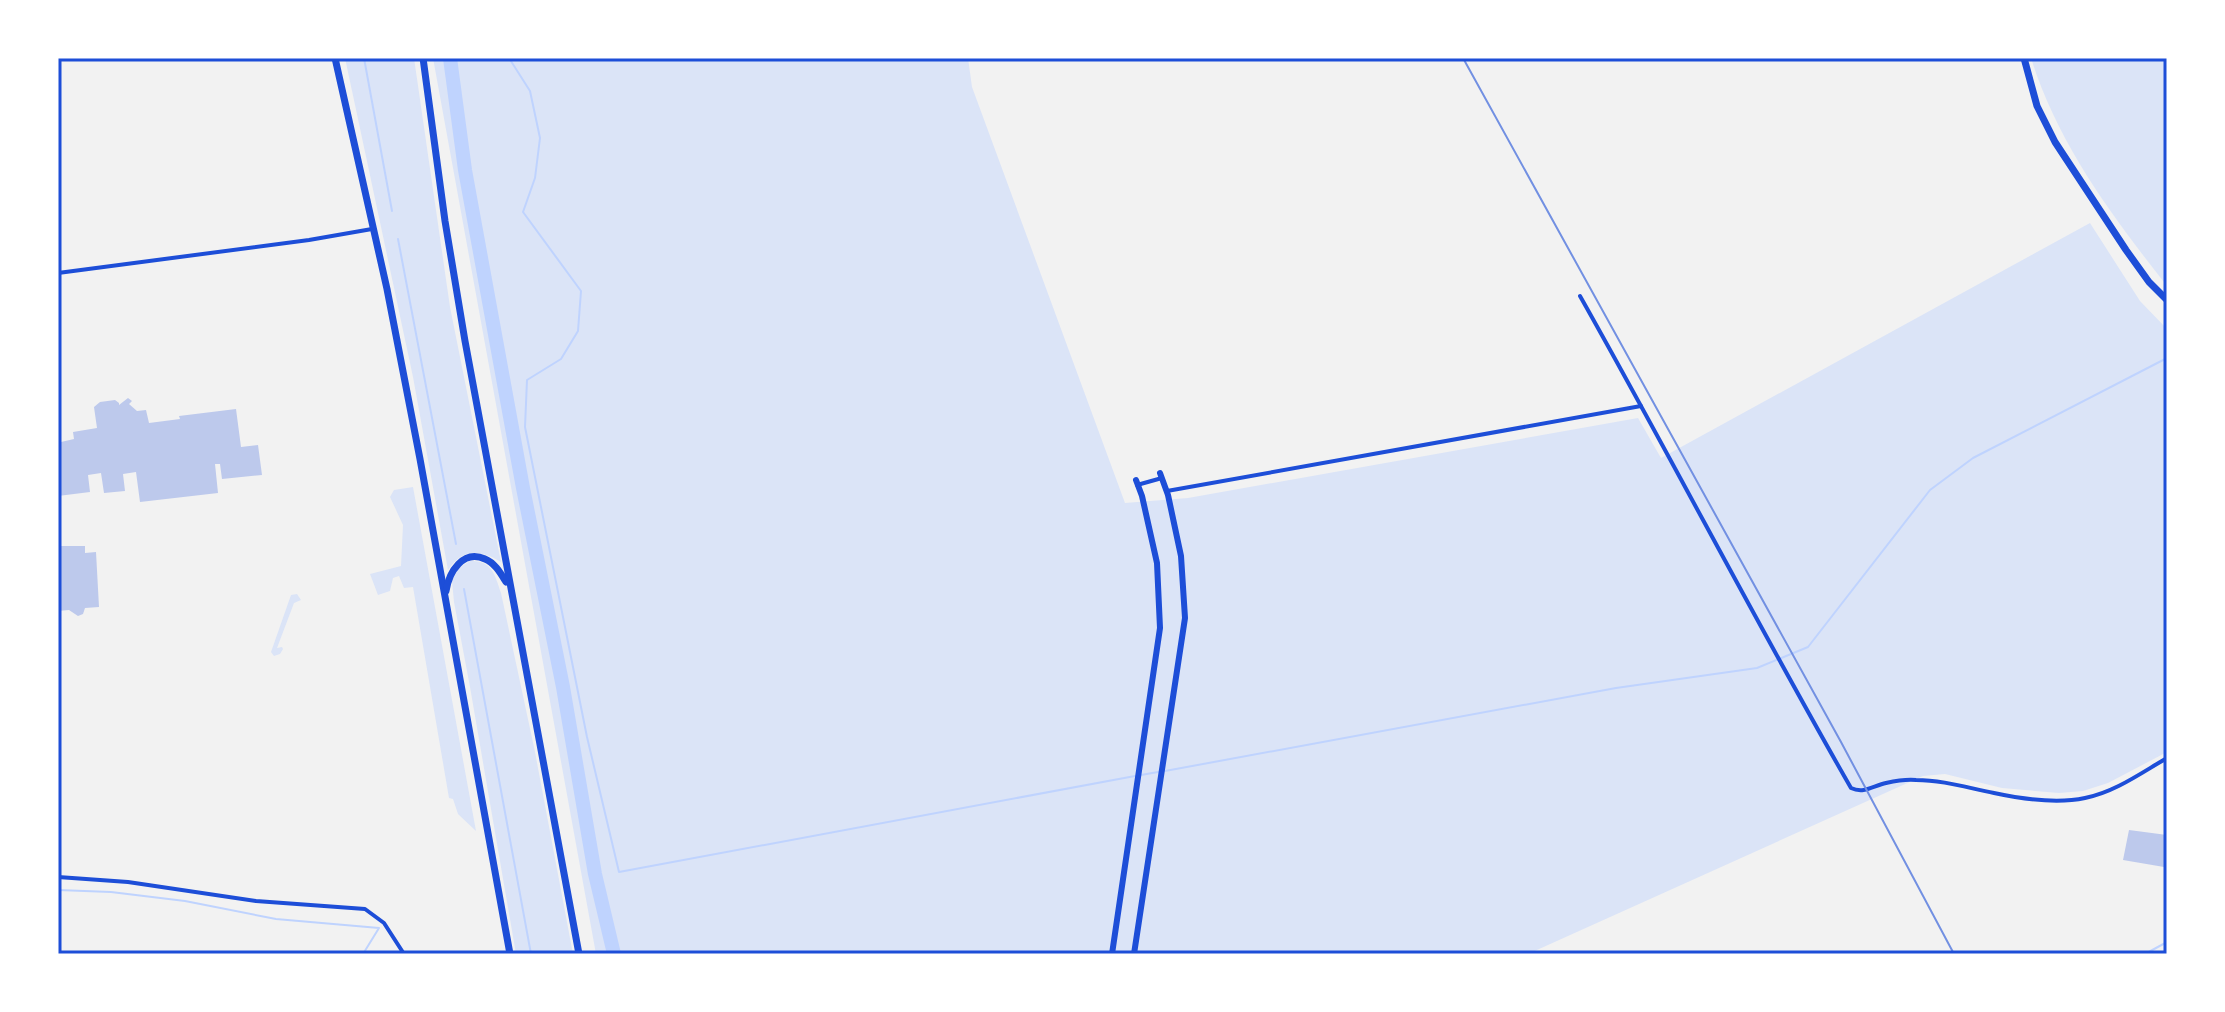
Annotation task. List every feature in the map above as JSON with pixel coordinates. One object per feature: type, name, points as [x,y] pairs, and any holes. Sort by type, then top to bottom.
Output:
[{"type":"main road","points":[[335,58],[374,229],[420,459],[510,954]]},
{"type":"main road","points":[[423,58],[460,316],[579,954]]},
{"type":"main road","points":[[2024,58],[2037,106],[2055,142],[2126,250],[2149,282],[2167,300]]},
{"type":"main road","points":[[1134,954],[1185,618],[1181,556],[1161,476]]},
{"type":"main road","points":[[1112,954],[1160,628],[1157,563],[1137,482]]},
{"type":"main road","points":[[446,601],[450,575],[456,565],[465,559],[482,557],[487,560],[510,588]]},
{"type":"street","points":[[58,273],[374,229]]},
{"type":"street","points":[[1580,296],[1642,405],[1778,662],[1851,788],[1855,791],[1866,790],[1912,779],[1943,781],[1997,794],[2031,798],[2086,798],[2116,787],[2167,758]]},
{"type":"street","points":[[1167,491],[1642,405]]},
{"type":"street","points":[[1137,482],[1161,476]]},
{"type":"street","points":[[58,877],[128,882],[256,901],[365,909],[384,923],[404,954]]},
{"type":"shaded area","points":[[345,58],[414,58],[450,307],[501,562],[472,553],[460,558],[448,570],[413,377]]},
{"type":"shaded area","points":[[433,58],[968,58],[972,87],[1125,503],[1188,498],[1638,418],[1661,458],[2090,223],[2140,301],[2167,329],[2167,752],[2108,783],[2083,791],[2059,793],[2002,788],[1945,774],[1923,776],[1528,954],[596,954]]},
{"type":"shaded area","points":[[2031,58],[2167,58],[2167,286],[2088,178],[2056,120]]},
{"type":"shaded area","points":[[413,487],[476,831],[458,814],[453,799],[449,798],[413,587],[404,588],[399,576],[393,578],[390,591],[378,595],[370,574],[401,566],[403,525],[390,497],[394,490]]},
{"type":"shaded area","points":[[470,561],[488,566],[501,593],[573,954],[516,954],[454,602],[452,581],[459,568]]},
{"type":"shaded area","points":[[297,594],[301,600],[294,603],[277,648],[283,649],[274,656],[271,652],[291,595]]},
{"type":"building","points":[[128,398],[132,401],[129,404],[137,411],[146,410],[149,423],[236,409],[241,447],[258,445],[262,475],[222,479],[220,464],[215,464],[218,493],[140,502],[136,472],[123,474],[125,491],[104,493],[101,473],[88,475],[90,492],[58,496],[58,435],[61,442],[74,439],[73,432],[97,428],[94,407],[100,402],[115,400],[119,405]]},
{"type":"building","points":[[61,546],[85,546],[85,553],[96,552],[99,607],[85,608],[83,614],[78,616],[69,610],[58,611],[58,556],[61,556]]},
{"type":"building","points":[[2129,830],[2167,835],[2167,861],[2164,867],[2123,860]]},
{"type":"waterway","points":[[364,58],[392,211]]},
{"type":"waterway","points":[[450,58],[465,170],[523,488],[563,687],[595,874],[614,954]]},
{"type":"waterway","points":[[509,58],[530,91],[540,138],[535,178],[523,212],[581,291],[578,331],[561,359],[527,380],[525,427],[587,737],[619,872],[1135,776]]},
{"type":"waterway","points":[[398,239],[456,544]]},
{"type":"waterway","points":[[1165,771],[1616,688],[1757,668],[1808,647],[1930,490],[1973,458],[2167,358]]},
{"type":"waterway","points":[[464,589],[531,954]]},
{"type":"waterway","points":[[1141,775],[1158,772]]},
{"type":"waterway","points":[[58,890],[111,892],[185,901],[276,919],[379,928],[363,954]]},
{"type":"waterway","points":[[2145,954],[2167,942]]},
{"type":"railway","points":[[1463,58],[1841,742],[1954,954]]}]
